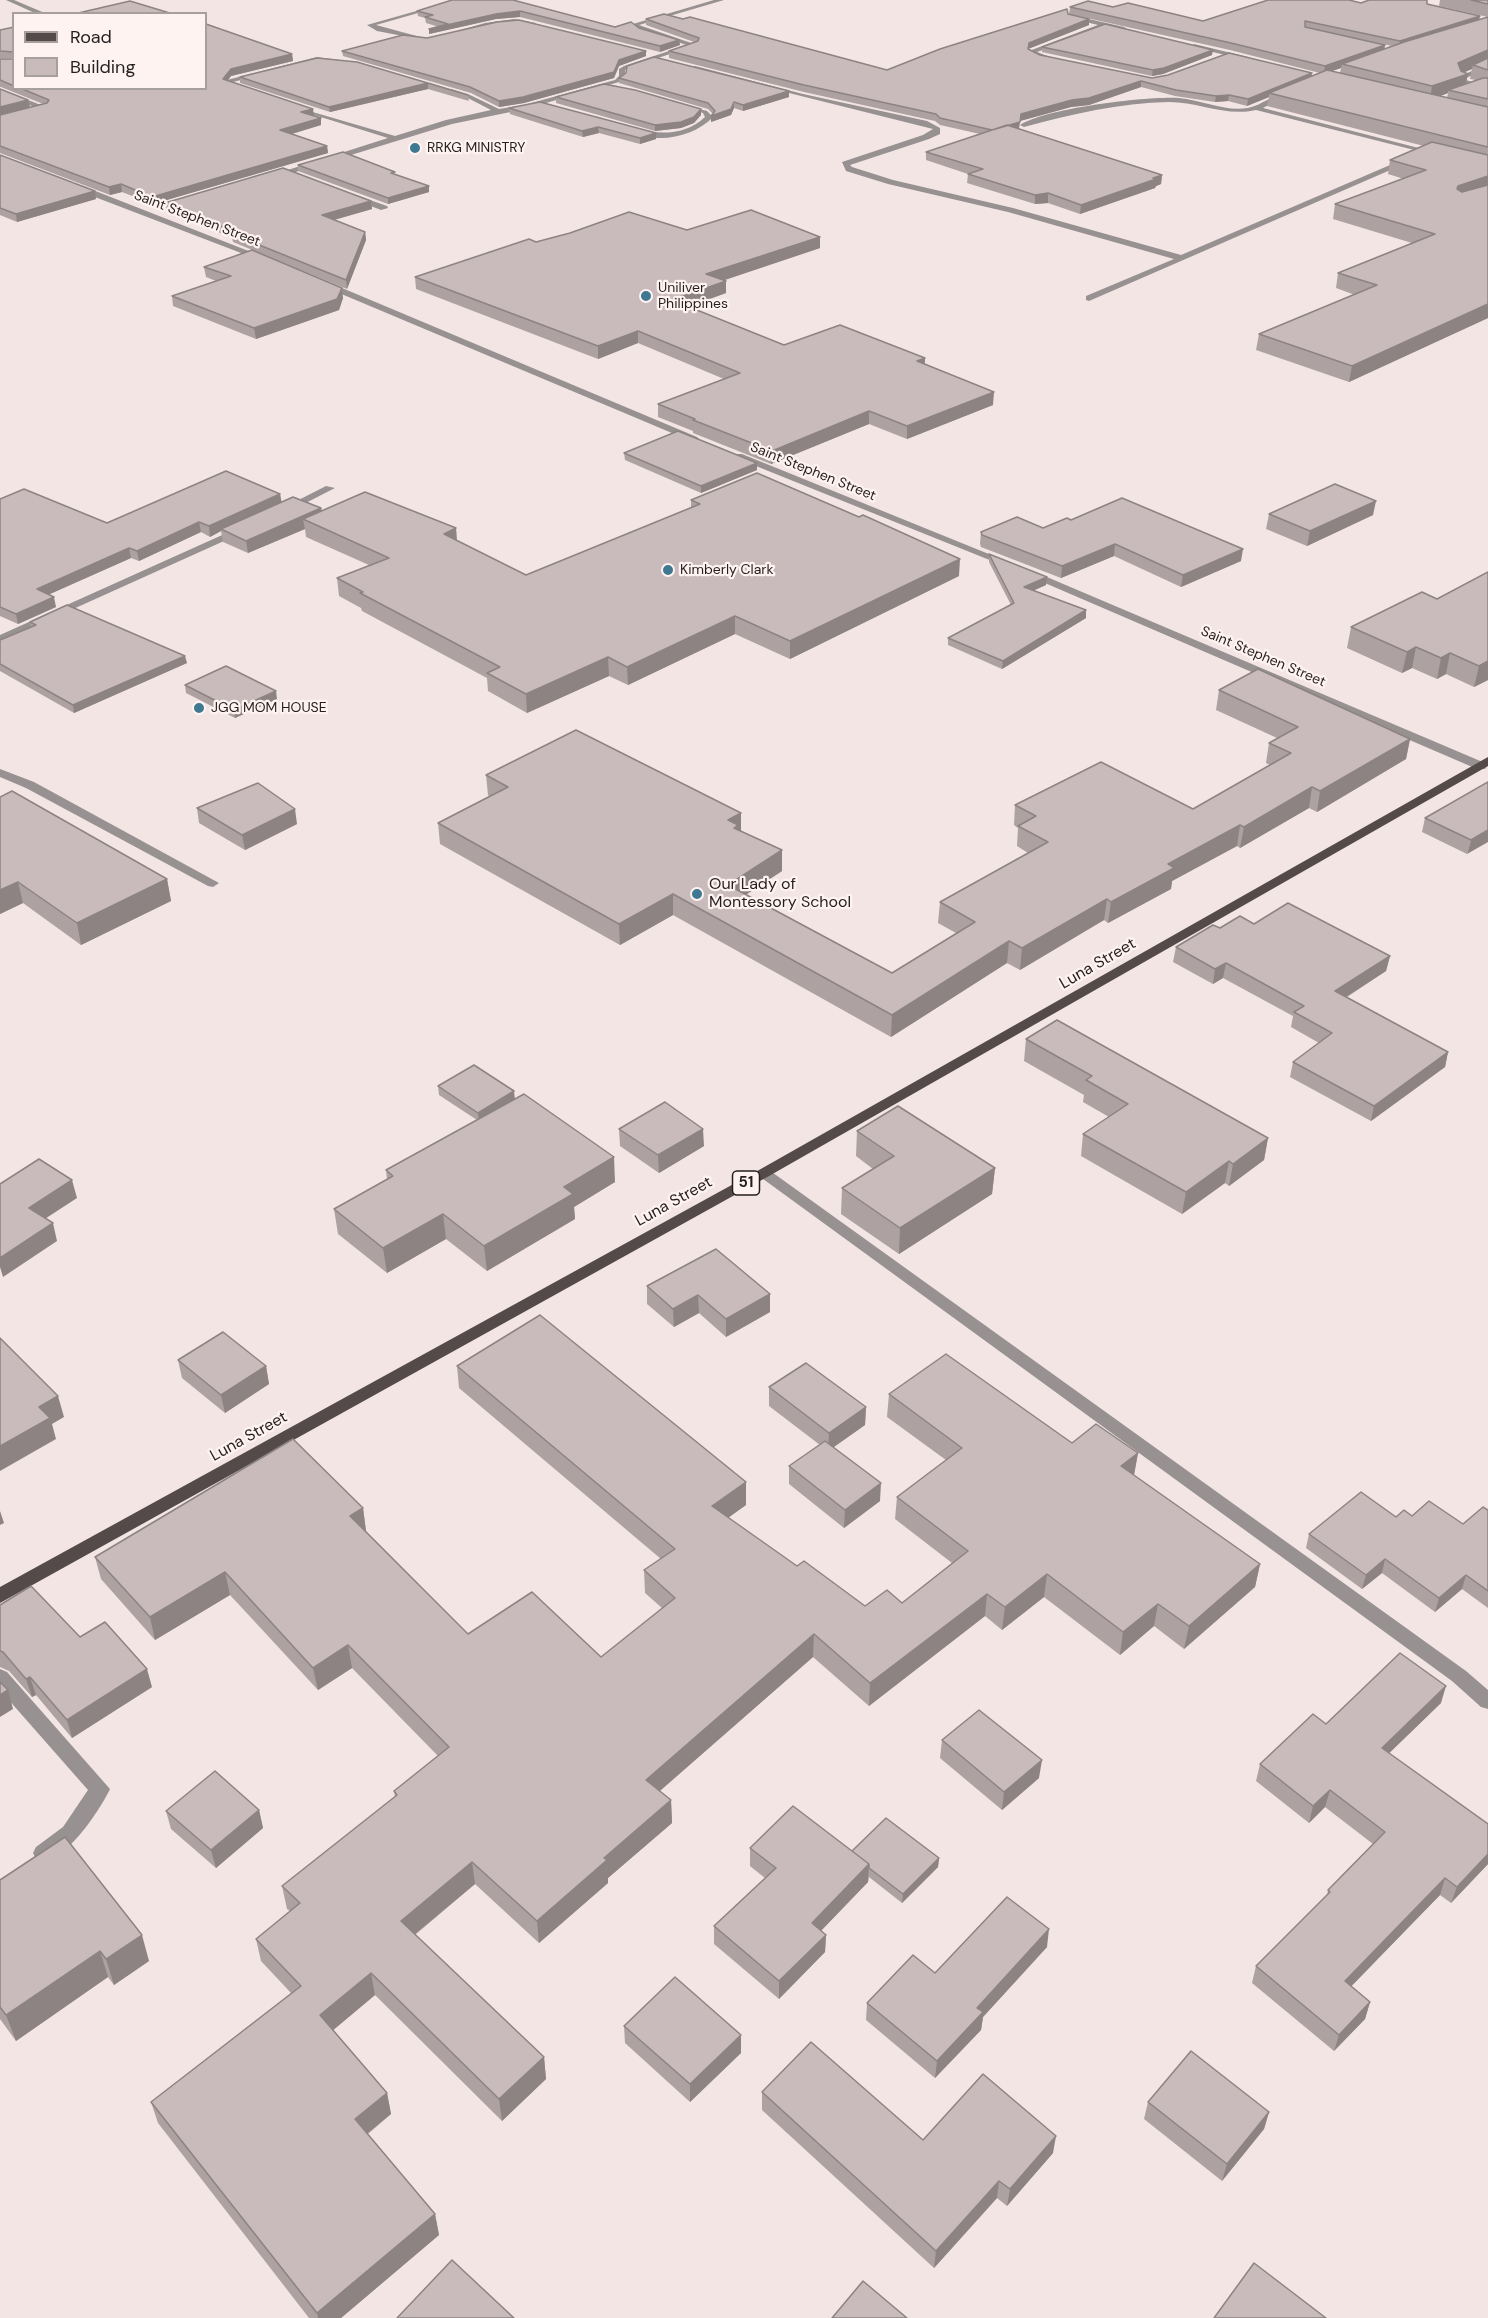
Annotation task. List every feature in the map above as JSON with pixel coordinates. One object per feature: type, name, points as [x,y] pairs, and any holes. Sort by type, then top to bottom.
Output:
[{"type":"main road","name":"Luna Street","points":[[0,1596],[764,1173],[1484,764]]},
{"type":"street","points":[[9,0],[39,12]]},
{"type":"street","points":[[265,178],[394,138],[603,85],[622,77],[622,69],[627,66],[694,45],[642,30],[636,24],[721,0]]},
{"type":"street","points":[[433,37],[412,38],[370,25],[447,4]]},
{"type":"street","points":[[1070,16],[1128,30]]},
{"type":"street","points":[[444,35],[510,21],[546,27]]},
{"type":"street","points":[[1057,60],[1040,57],[1031,52],[1077,33],[1106,25]]},
{"type":"street","points":[[1185,44],[1251,60]]},
{"type":"street","points":[[640,51],[676,63]]},
{"type":"street","points":[[1220,58],[1230,54]]},
{"type":"street","points":[[249,92],[230,86],[229,81],[318,59],[336,59],[369,66]]},
{"type":"street","points":[[687,66],[802,96],[924,123],[936,128],[937,132],[926,137],[845,164],[849,169],[891,182],[1010,210],[1181,258]]},
{"type":"street","points":[[1488,66],[1460,78],[1462,82],[1488,88]]},
{"type":"street","points":[[603,85],[623,88]]},
{"type":"street","points":[[440,87],[468,96],[497,111]]},
{"type":"street","points":[[1460,94],[1479,87]]},
{"type":"street","points":[[0,91],[44,108],[0,119]]},
{"type":"street","points":[[1024,125],[1072,111],[1157,100],[1182,100],[1234,110],[1254,108],[1290,91]]},
{"type":"street","points":[[629,129],[655,135],[674,134],[697,127],[709,117],[705,112],[672,101]]},
{"type":"street","points":[[540,102],[551,106]]},
{"type":"street","points":[[290,106],[394,138]]},
{"type":"street","points":[[1254,108],[1449,156]]},
{"type":"street","points":[[1089,297],[1429,152]]},
{"type":"street","points":[[287,172],[298,176]]},
{"type":"street","name":"Saint Stephen Street","points":[[66,182],[279,265]]},
{"type":"street","points":[[341,192],[384,208]]},
{"type":"street","points":[[142,213],[153,210]]},
{"type":"street","points":[[311,278],[703,442]]},
{"type":"street","name":"Saint Stephen Street","points":[[724,451],[1080,592],[1484,764]]},
{"type":"street","points":[[277,513],[330,488]]},
{"type":"street","points":[[0,639],[246,527]]},
{"type":"street","points":[[0,773],[30,785],[213,883]]},
{"type":"street","points":[[764,1173],[1459,1676],[1488,1701]]},
{"type":"street","points":[[0,1677],[100,1789],[70,1833],[26,1866]]},
{"type":"building","points":[[452,0],[513,0],[615,27],[631,22],[639,28],[679,40],[660,46],[520,11],[429,29],[448,24],[425,17],[433,15],[417,11]]},
{"type":"building","points":[[1268,0],[1349,0],[1361,3],[1369,0],[1427,0],[1427,4],[1480,16],[1400,41],[1305,21],[1305,27],[1385,45],[1325,66],[1070,7],[1088,1],[1113,7],[1128,3],[1203,21]]},
{"type":"building","points":[[1471,0],[1488,0],[1488,4]]},
{"type":"building","points":[[130,1],[166,12],[83,12]]},
{"type":"building","points":[[1067,9],[1068,14],[1089,19],[1029,43],[1028,49],[1040,55],[1152,78],[1168,75],[1229,53],[1312,73],[1248,99],[1176,90],[1141,81],[1089,98],[1072,100],[1021,114],[1020,122],[992,130],[940,118],[936,114],[804,85],[669,51],[698,41],[699,38],[646,19],[664,14],[683,19],[690,17],[887,70],[940,49]]},
{"type":"building","points":[[1488,17],[1488,50],[1458,63],[1461,71],[1468,74],[1432,86],[1342,64],[1404,42]]},
{"type":"building","points":[[519,20],[646,51],[619,60],[614,72],[523,97],[499,101],[470,87],[342,51],[403,35],[427,38],[497,22]]},
{"type":"building","points":[[207,24],[292,54],[231,69],[223,79],[313,109],[301,112],[321,118],[280,130],[327,146],[152,197],[121,184],[109,187],[0,146],[0,115],[47,103],[49,100],[25,90],[207,90]]},
{"type":"building","points":[[1105,24],[1213,50],[1153,70],[1042,47]]},
{"type":"building","points":[[12,27],[12,52],[0,51],[0,30]]},
{"type":"building","points":[[654,57],[789,91],[743,105],[734,102],[731,109],[711,116],[715,111],[708,103],[619,78],[626,73],[627,66]]},
{"type":"building","points":[[317,58],[357,62],[428,83],[329,107],[240,77]]},
{"type":"building","points":[[1488,58],[1488,70],[1473,65]]},
{"type":"building","points":[[0,59],[12,59],[12,85],[0,80]]},
{"type":"building","points":[[1327,70],[1488,107],[1488,147],[1269,93]]},
{"type":"building","points":[[1488,78],[1488,99],[1448,90]]},
{"type":"building","points":[[604,84],[635,90],[701,109],[694,117],[681,122],[655,125],[556,97]]},
{"type":"building","points":[[0,89],[28,100],[0,107]]},
{"type":"building","points":[[540,102],[656,133],[640,138],[598,127],[582,131],[509,108]]},
{"type":"building","points":[[1007,125],[1162,175],[1081,205],[1048,193],[1035,195],[968,174],[983,169],[926,152]]},
{"type":"building","points":[[1432,142],[1488,155],[1488,176],[1458,186],[1457,189],[1462,192],[1488,185],[1488,304],[1352,366],[1259,334],[1377,285],[1338,273],[1435,234],[1335,204],[1426,170],[1390,160]]},
{"type":"building","points":[[343,152],[395,172],[391,173],[429,186],[388,198],[298,165]]},
{"type":"building","points":[[0,155],[95,191],[16,214],[0,208]]},
{"type":"building","points":[[283,168],[371,201],[322,215],[365,232],[346,280],[232,234],[236,232],[165,203]]},
{"type":"building","points":[[751,210],[820,237],[706,274],[726,281],[672,300],[784,345],[840,325],[925,358],[917,361],[994,392],[907,426],[869,411],[772,451],[658,404],[740,373],[638,331],[598,346],[415,277],[529,239],[536,242],[570,233],[629,212],[687,230]]},
{"type":"building","points":[[252,250],[342,288],[337,299],[254,328],[172,296],[231,276],[204,267]]},
{"type":"building","points":[[678,431],[757,463],[701,486],[624,453]]},
{"type":"building","points":[[226,471],[280,494],[209,526],[199,522],[137,551],[129,548],[37,589],[54,597],[16,614],[0,607],[0,499],[24,489],[107,523]]},
{"type":"building","points":[[757,473],[859,517],[863,515],[960,559],[790,641],[735,616],[627,667],[608,657],[526,694],[487,673],[500,667],[360,593],[363,592],[337,578],[389,558],[303,519],[365,492],[456,528],[444,534],[526,575],[700,504],[691,500]]},
{"type":"building","points":[[1335,484],[1376,501],[1310,531],[1269,514]]},
{"type":"building","points":[[293,497],[321,508],[246,541],[221,529]]},
{"type":"building","points":[[1122,498],[1243,549],[1183,575],[1115,544],[1062,566],[982,535],[981,532],[1017,517],[1043,528],[1067,518],[1071,520]]},
{"type":"building","points":[[989,554],[1047,577],[1024,587],[1086,610],[1003,661],[948,638],[1014,603]]},
{"type":"building","points":[[1488,572],[1488,661],[1479,666],[1450,653],[1441,658],[1416,647],[1407,652],[1351,627],[1422,592],[1437,599]]},
{"type":"building","points":[[67,605],[185,656],[73,705],[0,664],[0,640],[36,625],[30,622]]},
{"type":"building","points":[[226,666],[276,691],[234,710],[185,685]]},
{"type":"building","points":[[1258,669],[1410,739],[1320,791],[1312,787],[1244,827],[1240,825],[1168,864],[1174,868],[1111,902],[1107,899],[1022,948],[1009,941],[892,1015],[673,894],[619,924],[438,823],[508,787],[486,775],[576,730],[741,813],[728,820],[738,825],[734,828],[782,850],[728,885],[892,973],[975,922],[940,902],[1048,842],[1018,826],[1036,816],[1015,805],[1101,762],[1193,809],[1291,753],[1269,743],[1298,727],[1219,690]]},
{"type":"building","points":[[1488,782],[1488,830],[1471,840],[1425,818]]},
{"type":"building","points":[[258,783],[295,809],[242,835],[197,808]]},
{"type":"building","points":[[12,791],[167,879],[77,923],[18,882],[0,890],[0,797]]},
{"type":"building","points":[[1288,903],[1390,956],[1335,991],[1448,1052],[1374,1106],[1293,1062],[1332,1033],[1294,1012],[1304,1006],[1226,963],[1215,969],[1176,947],[1213,925],[1220,928],[1240,916],[1254,924]]},
{"type":"building","points":[[1057,1020],[1268,1138],[1233,1164],[1229,1161],[1186,1192],[1083,1134],[1128,1104],[1086,1080],[1092,1076],[1026,1039]]},
{"type":"building","points":[[474,1065],[514,1091],[478,1113],[438,1086]]},
{"type":"building","points":[[524,1094],[614,1157],[564,1187],[573,1194],[484,1246],[443,1214],[383,1248],[334,1209],[393,1176],[386,1170]]},
{"type":"building","points":[[665,1102],[703,1129],[658,1155],[619,1129]]},
{"type":"building","points":[[898,1106],[995,1168],[900,1228],[842,1188],[894,1156],[857,1131]]},
{"type":"building","points":[[39,1159],[72,1180],[29,1208],[53,1223],[0,1258],[0,1184]]},
{"type":"building","points":[[716,1249],[770,1294],[726,1319],[698,1295],[673,1309],[647,1286]]},
{"type":"building","points":[[540,1315],[746,1482],[712,1506],[797,1566],[804,1561],[865,1606],[887,1590],[902,1603],[968,1551],[897,1497],[962,1448],[889,1394],[946,1354],[1072,1443],[1096,1424],[1138,1453],[1121,1466],[1260,1564],[1189,1626],[1158,1604],[1123,1632],[1047,1574],[1005,1607],[987,1594],[870,1683],[814,1634],[646,1780],[671,1800],[604,1858],[607,1860],[537,1921],[472,1862],[401,1921],[544,2057],[499,2099],[371,1973],[320,2015],[387,2093],[355,2119],[435,2214],[317,2313],[151,2102],[301,1986],[256,1939],[300,1903],[282,1886],[397,1795],[394,1791],[449,1747],[348,1645],[313,1668],[225,1572],[150,1617],[95,1557],[293,1439],[363,1508],[350,1516],[468,1634],[532,1592],[601,1657],[675,1598],[644,1570],[675,1549],[457,1366]]},
{"type":"building","points":[[223,1332],[266,1366],[221,1395],[178,1360]]},
{"type":"building","points":[[0,1338],[58,1396],[39,1407],[50,1418],[0,1446]]},
{"type":"building","points":[[806,1363],[866,1407],[829,1433],[769,1387]]},
{"type":"building","points":[[825,1441],[881,1483],[845,1510],[789,1466]]},
{"type":"building","points":[[1361,1492],[1396,1517],[1404,1510],[1412,1516],[1429,1501],[1463,1524],[1483,1507],[1488,1510],[1488,1591],[1466,1575],[1439,1598],[1385,1559],[1366,1575],[1309,1534]]},
{"type":"building","points":[[31,1586],[80,1637],[105,1622],[147,1669],[67,1720],[30,1677],[26,1679],[0,1651],[0,1605]]},
{"type":"building","points":[[1400,1653],[1446,1686],[1382,1748],[1488,1824],[1488,1854],[1457,1887],[1445,1878],[1345,1981],[1370,2002],[1339,2035],[1256,1966],[1330,1892],[1328,1890],[1385,1832],[1330,1790],[1313,1806],[1260,1764],[1313,1714],[1326,1724]]},
{"type":"building","points":[[0,1682],[8,1690],[0,1695]]},
{"type":"building","points":[[979,1710],[1042,1760],[1004,1792],[942,1740]]},
{"type":"building","points":[[215,1771],[259,1810],[211,1850],[166,1811]]},
{"type":"building","points":[[793,1806],[869,1864],[812,1923],[826,1935],[779,1981],[714,1926],[776,1868],[750,1848]]},
{"type":"building","points":[[886,1818],[939,1858],[903,1894],[869,1868],[869,1864],[852,1851]]},
{"type":"building","points":[[65,1837],[142,1935],[106,1959],[100,1951],[6,2015],[0,2007],[0,1880]]},
{"type":"building","points":[[1007,1897],[1049,1929],[977,2008],[983,2012],[937,2061],[867,2003],[913,1955],[935,1973]]},
{"type":"building","points":[[675,1977],[741,2035],[690,2084],[624,2026]]},
{"type":"building","points":[[811,2042],[923,2140],[983,2074],[1056,2136],[1010,2189],[999,2181],[936,2251],[762,2092]]},
{"type":"building","points":[[1191,2051],[1269,2112],[1227,2164],[1148,2102]]},
{"type":"building","points":[[452,2260],[514,2318],[397,2318]]},
{"type":"building","points":[[1254,2263],[1326,2318],[1214,2318]]},
{"type":"building","points":[[863,2281],[907,2318],[832,2318]]},
{"type":"place","name":"RRKG MINISTRY","points":[[415,148]]},
{"type":"place","name":"Uniliver Philippines","points":[[646,296]]},
{"type":"place","name":"Kimberly Clark","points":[[668,570]]},
{"type":"place","name":"JGG MOM HOUSE","points":[[199,708]]},
{"type":"place","name":"Our Lady of Montessory School","points":[[697,894]]}]
